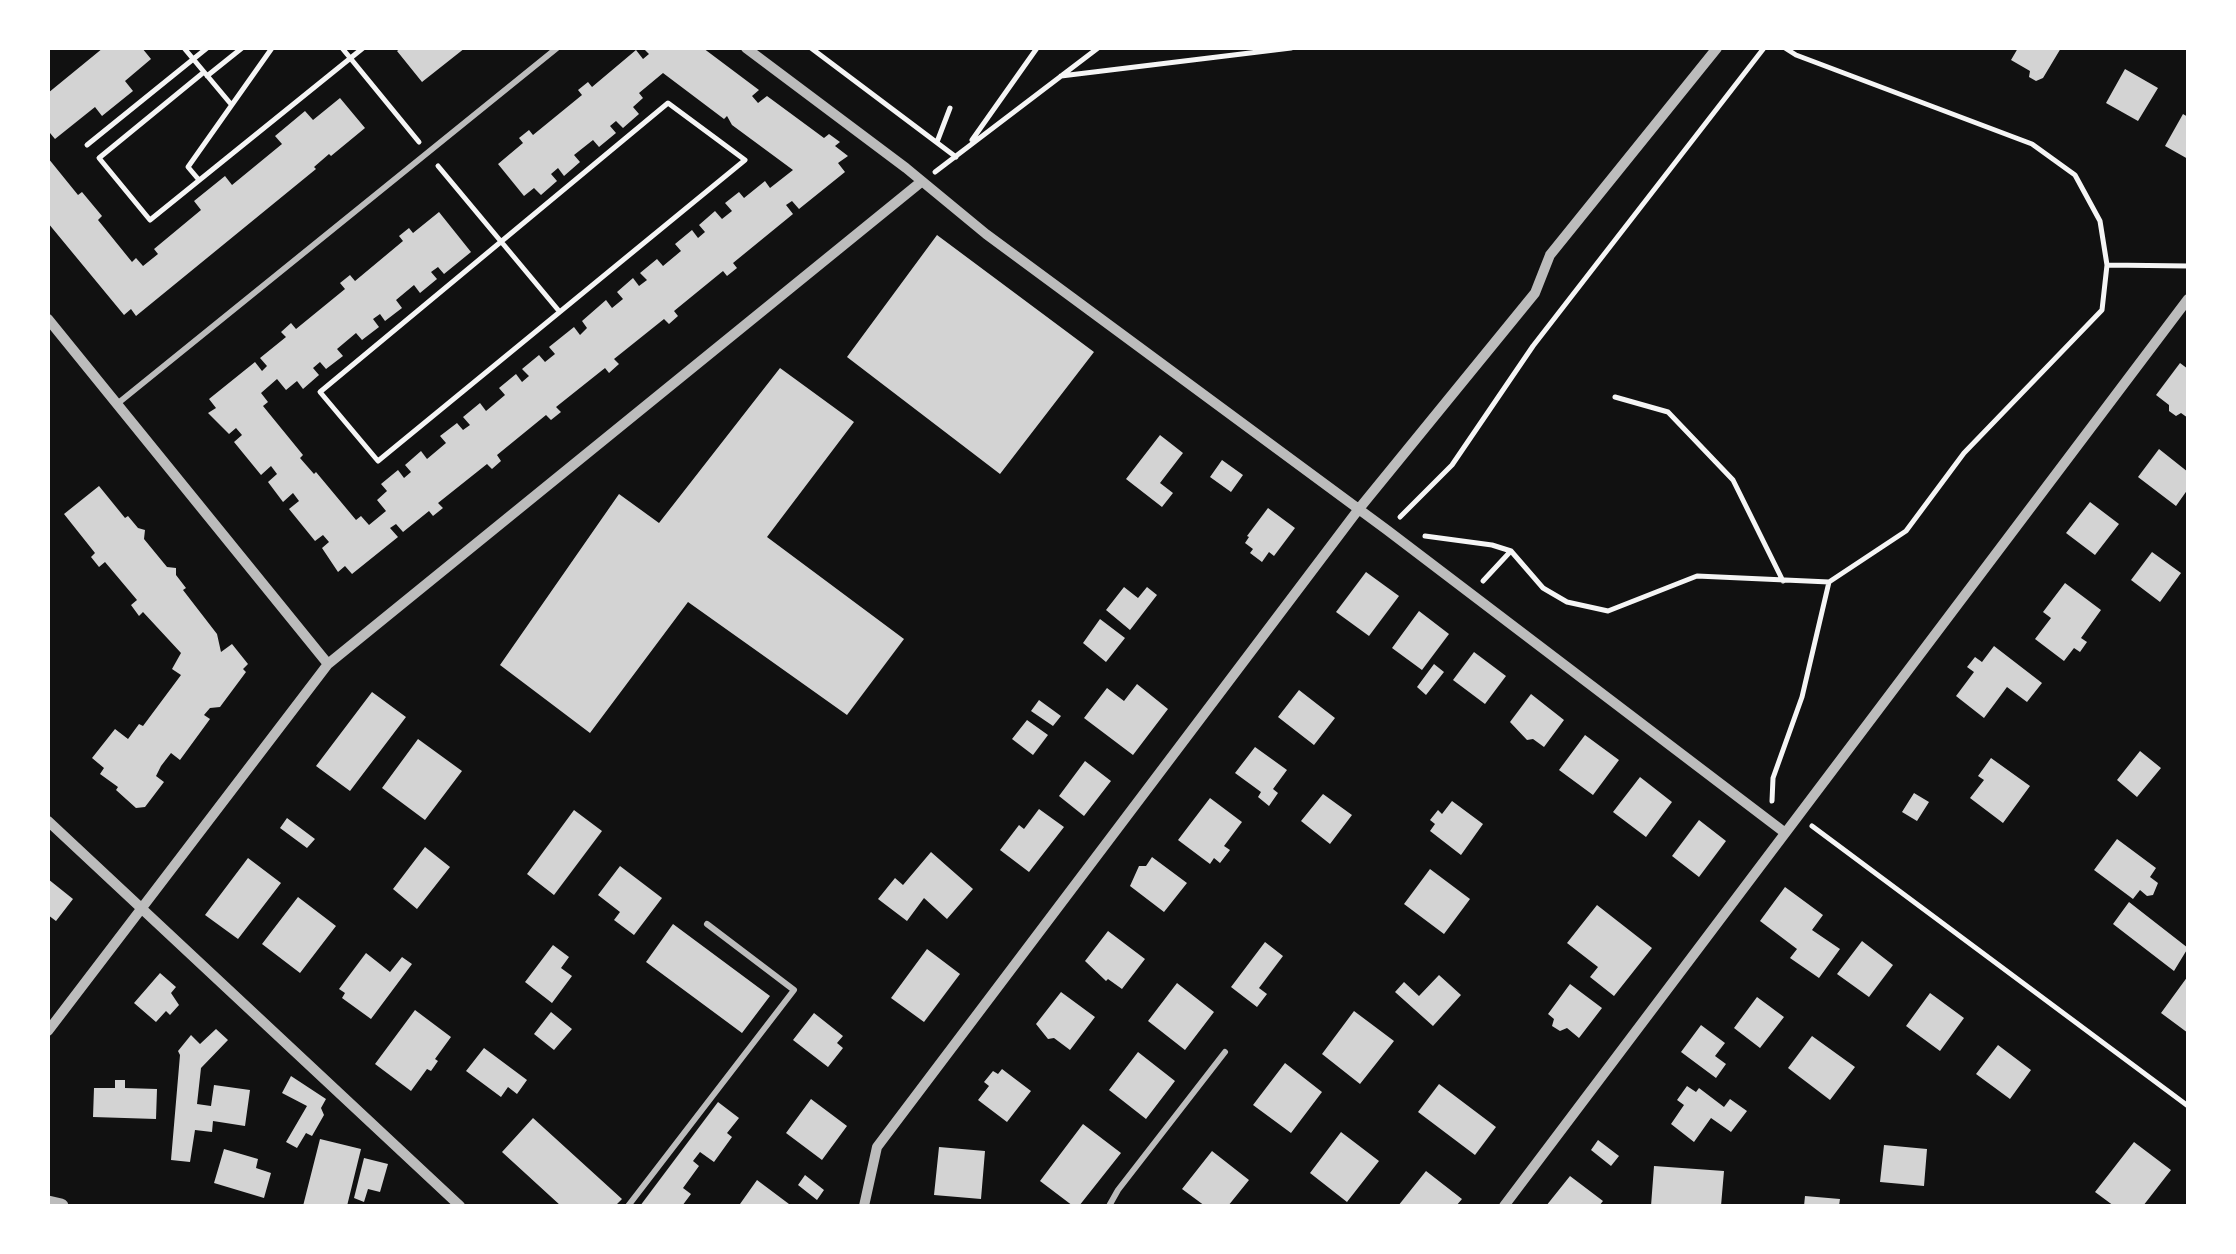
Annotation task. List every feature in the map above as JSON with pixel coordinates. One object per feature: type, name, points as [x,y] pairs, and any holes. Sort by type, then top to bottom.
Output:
[{"type":"street","points":[[746,48],[1784,832]]},
{"type":"street","points":[[864,1206],[876,1147],[1358,510],[1535,293],[1550,255],[1716,48]]},
{"type":"street","points":[[48,1031],[328,664],[921,182]]},
{"type":"street","points":[[1504,1206],[2188,299]]},
{"type":"street","points":[[48,320],[328,664]]},
{"type":"street","points":[[48,821],[460,1206]]},
{"type":"street","points":[[48,1203],[61,1206]]},
{"type":"lane","points":[[117,404],[557,48]]},
{"type":"lane","points":[[628,1206],[794,990],[707,924]]},
{"type":"lane","points":[[1110,1206],[1118,1190],[1226,1052]]},
{"type":"path","points":[[184,48],[230,103]]},
{"type":"path","points":[[87,145],[207,48]]},
{"type":"path","points":[[242,48],[99,158],[150,220],[364,48]]},
{"type":"path","points":[[199,180],[188,167],[272,48]]},
{"type":"path","points":[[811,48],[956,156]]},
{"type":"path","points":[[964,150],[1037,48]]},
{"type":"path","points":[[921,182],[1098,48]]},
{"type":"path","points":[[1060,76],[1291,48]]},
{"type":"path","points":[[1387,530],[1452,465],[1532,346],[1764,48]]},
{"type":"path","points":[[1387,530],[1492,545],[1510,552],[1543,588],[1567,602],[1608,611],[1697,576],[1829,582],[1906,531],[1964,452],[2102,310],[2107,265],[2100,221],[2075,174],[2032,144],[1872,86],[1785,48]]},
{"type":"path","points":[[668,103],[744,160],[378,461],[320,392],[502,242],[668,103]]},
{"type":"path","points":[[937,142],[950,108]]},
{"type":"path","points":[[502,242],[560,311]]},
{"type":"path","points":[[2107,265],[2188,266]]},
{"type":"path","points":[[1615,397],[1668,412],[1733,480],[1783,581]]},
{"type":"path","points":[[1470,594],[1510,552]]},
{"type":"path","points":[[1772,824],[1773,778],[1802,697],[1829,582]]},
{"type":"path","points":[[1797,816],[2188,1106]]},
{"type":"building","points":[[103,48],[142,48],[151,59],[125,81],[133,91],[102,116],[95,107],[55,139],[48,135],[48,93]]},
{"type":"building","points":[[465,48],[422,82],[397,51]]},
{"type":"building","points":[[643,48],[703,48],[759,90],[752,96],[758,103],[767,96],[824,138],[829,134],[840,142],[835,146],[848,156],[838,163],[845,172],[799,209],[792,201],[786,205],[793,214],[733,263],[737,268],[727,276],[723,271],[674,311],[678,316],[669,324],[664,319],[614,359],[619,364],[609,373],[605,368],[556,407],[561,412],[551,420],[546,415],[497,455],[501,461],[492,469],[487,464],[438,503],[443,508],[433,516],[429,511],[403,532],[396,524],[390,528],[398,537],[352,574],[345,566],[338,572],[322,548],[329,542],[323,535],[315,541],[289,509],[299,501],[293,493],[283,502],[268,482],[277,474],[271,466],[261,475],[234,442],[242,435],[236,428],[229,434],[208,413],[216,408],[209,399],[255,362],[262,371],[267,366],[260,358],[286,337],[281,332],[291,323],[296,329],[345,289],[340,283],[350,275],[355,281],[403,241],[399,236],[409,228],[413,233],[439,212],[471,252],[444,274],[438,267],[431,272],[437,279],[420,293],[414,285],[396,300],[402,308],[385,321],[380,314],[373,319],[379,327],[362,340],[356,333],[337,349],[343,356],[326,369],[320,362],[313,368],[319,375],[303,389],[297,381],[286,390],[277,379],[261,393],[268,402],[263,406],[303,455],[300,458],[356,520],[361,516],[369,525],[386,511],[377,500],[387,491],[381,484],[398,470],[404,478],[411,472],[405,465],[421,451],[427,459],[446,443],[440,436],[457,423],[463,430],[470,425],[463,417],[480,403],[486,411],[505,395],[499,388],[516,374],[522,382],[529,376],[522,369],[539,355],[545,362],[555,354],[549,347],[574,327],[580,335],[587,328],[582,321],[606,300],[612,308],[623,299],[617,292],[633,278],[639,286],[647,280],[640,273],[657,259],[663,266],[681,251],[675,244],[692,230],[698,238],[705,232],[699,225],[715,211],[722,219],[732,211],[725,203],[739,192],[744,198],[765,181],[770,188],[793,170],[732,125],[727,116],[724,119],[663,73],[639,93],[643,98],[633,107],[639,114],[623,128],[616,121],[610,126],[616,133],[599,147],[593,140],[574,155],[580,162],[564,176],[558,168],[551,174],[557,181],[541,195],[534,188],[524,196],[498,164],[523,143],[519,138],[529,130],[533,135],[582,95],[578,90],[588,82],[592,87],[636,50],[643,59],[649,54]]},
{"type":"building","points":[[2018,48],[2061,48],[2043,78],[2036,81],[2029,77],[2030,71],[2011,60]]},
{"type":"building","points":[[2125,69],[2158,88],[2138,121],[2106,103]]},
{"type":"building","points":[[340,98],[365,128],[136,316],[131,309],[124,315],[48,223],[48,158],[78,195],[82,192],[102,216],[98,220],[132,262],[136,258],[143,266],[158,254],[154,249],[201,210],[194,201],[225,176],[232,185],[282,144],[275,136],[305,111],[313,120]]},
{"type":"building","points":[[2183,114],[2188,117],[2188,159],[2165,146]]},
{"type":"building","points":[[937,235],[1094,352],[1000,474],[847,357]]},
{"type":"building","points":[[2180,363],[2188,369],[2188,418],[2169,411],[2169,405],[2156,395]]},
{"type":"building","points":[[780,368],[854,422],[767,537],[904,639],[847,715],[688,602],[590,733],[500,665],[619,494],[659,523]]},
{"type":"building","points":[[1160,435],[1183,453],[1160,483],[1173,493],[1162,507],[1126,479]]},
{"type":"building","points":[[2159,449],[2188,472],[2188,489],[2176,506],[2138,477]]},
{"type":"building","points":[[1222,460],[1243,475],[1231,492],[1210,477]]},
{"type":"building","points":[[99,486],[125,518],[128,516],[145,530],[144,539],[167,567],[176,568],[176,575],[186,588],[183,590],[217,634],[221,652],[232,644],[248,664],[220,707],[210,708],[204,715],[210,719],[180,760],[171,753],[161,766],[156,776],[164,782],[145,807],[136,808],[116,790],[118,787],[100,774],[104,768],[92,758],[115,729],[128,739],[139,724],[143,726],[181,675],[172,669],[181,653],[143,612],[139,616],[131,605],[137,600],[105,562],[99,567],[91,557],[95,553],[64,514]]},
{"type":"building","points":[[2090,502],[2119,524],[2095,555],[2066,533]]},
{"type":"building","points":[[1268,508],[1295,528],[1274,556],[1269,552],[1262,562],[1245,543]]},
{"type":"building","points":[[2152,552],[2181,573],[2160,602],[2131,580]]},
{"type":"building","points":[[1366,572],[1399,596],[1369,636],[1336,612]]},
{"type":"building","points":[[2065,583],[2101,610],[2081,638],[2087,642],[2080,652],[2074,648],[2064,661],[2035,639],[2051,618],[2043,612]]},
{"type":"building","points":[[1124,587],[1138,598],[1147,587],[1157,595],[1130,630],[1106,610]]},
{"type":"building","points":[[1419,611],[1449,634],[1422,670],[1392,648]]},
{"type":"building","points":[[1100,619],[1125,638],[1106,662],[1083,643]]},
{"type":"building","points":[[1994,646],[2042,683],[2027,702],[2007,687],[1984,718],[1956,696],[1974,672],[1967,667],[1975,657],[1982,662]]},
{"type":"building","points":[[1474,652],[1506,676],[1485,704],[1453,680]]},
{"type":"building","points":[[1434,664],[1444,672],[1426,695],[1417,687]]},
{"type":"building","points":[[1137,684],[1168,709],[1133,755],[1084,718],[1107,688],[1124,701]]},
{"type":"building","points":[[1299,690],[1335,718],[1314,745],[1278,717]]},
{"type":"building","points":[[372,692],[406,717],[350,791],[316,766]]},
{"type":"building","points":[[1531,694],[1564,720],[1544,747],[1533,739],[1527,740],[1510,722]]},
{"type":"building","points":[[1039,700],[1061,716],[1053,726],[1031,711]]},
{"type":"building","points":[[1027,720],[1048,735],[1033,755],[1012,739]]},
{"type":"building","points":[[1585,735],[1619,760],[1593,795],[1559,770]]},
{"type":"building","points":[[418,739],[462,771],[425,820],[382,788]]},
{"type":"building","points":[[1255,747],[1287,770],[1273,789],[1278,793],[1269,806],[1258,797],[1261,792],[1235,773]]},
{"type":"building","points":[[2140,751],[2161,768],[2137,797],[2117,780]]},
{"type":"building","points":[[1991,758],[2030,786],[2003,823],[1970,798],[1984,780],[1978,776]]},
{"type":"building","points":[[1085,761],[1111,781],[1084,816],[1059,796]]},
{"type":"building","points":[[1640,777],[1672,802],[1646,837],[1613,812]]},
{"type":"building","points":[[1914,793],[1929,802],[1917,821],[1902,812]]},
{"type":"building","points":[[1323,794],[1352,815],[1330,844],[1301,821]]},
{"type":"building","points":[[1210,798],[1242,822],[1224,846],[1230,850],[1220,863],[1214,858],[1210,864],[1178,840]]},
{"type":"building","points":[[1452,801],[1483,824],[1461,855],[1430,831],[1435,824],[1430,820],[1438,810],[1442,814]]},
{"type":"building","points":[[1039,809],[1064,827],[1029,872],[1000,850],[1019,825],[1024,829]]},
{"type":"building","points":[[574,810],[602,831],[554,895],[527,874]]},
{"type":"building","points":[[287,818],[315,839],[307,848],[280,828]]},
{"type":"building","points":[[1699,820],[1726,841],[1699,877],[1672,856]]},
{"type":"building","points":[[2117,839],[2156,868],[2150,877],[2158,883],[2153,895],[2147,896],[2140,890],[2133,899],[2094,870]]},
{"type":"building","points":[[425,847],[450,867],[417,909],[393,889]]},
{"type":"building","points":[[931,852],[973,889],[947,919],[924,898],[907,921],[878,899],[895,878],[903,885]]},
{"type":"building","points":[[1152,857],[1187,883],[1164,912],[1130,886],[1139,866],[1146,866]]},
{"type":"building","points":[[248,858],[281,883],[238,939],[205,915]]},
{"type":"building","points":[[620,866],[662,898],[634,935],[614,920],[620,912],[598,895]]},
{"type":"building","points":[[1430,869],[1470,899],[1444,934],[1404,904]]},
{"type":"building","points":[[48,879],[73,899],[56,921],[48,915]]},
{"type":"building","points":[[1785,887],[1823,915],[1812,930],[1840,949],[1819,978],[1790,958],[1797,949],[1760,921]]},
{"type":"building","points":[[298,897],[336,926],[300,973],[262,944]]},
{"type":"building","points":[[2129,902],[2188,948],[2174,971],[2113,924]]},
{"type":"building","points":[[1597,905],[1652,948],[1614,996],[1590,977],[1598,967],[1567,943]]},
{"type":"building","points":[[673,924],[770,996],[742,1033],[646,962]]},
{"type":"building","points":[[1108,931],[1145,959],[1122,989],[1106,981],[1085,961]]},
{"type":"building","points":[[1862,941],[1893,965],[1869,997],[1837,974]]},
{"type":"building","points":[[1265,942],[1283,956],[1259,988],[1267,994],[1257,1007],[1231,987]]},
{"type":"building","points":[[553,945],[569,957],[561,968],[572,976],[552,1003],[525,982]]},
{"type":"building","points":[[927,949],[960,974],[924,1022],[891,998]]},
{"type":"building","points":[[366,953],[390,972],[402,957],[412,964],[371,1019],[342,998],[345,993],[339,989]]},
{"type":"building","points":[[160,973],[176,987],[171,993],[179,1005],[156,1022],[134,1003]]},
{"type":"building","points":[[1439,975],[1461,995],[1433,1026],[1395,992],[1404,982],[1419,996]]},
{"type":"building","points":[[2188,976],[2188,1033],[2161,1013]]},
{"type":"building","points":[[1177,983],[1214,1012],[1185,1050],[1148,1021]]},
{"type":"building","points":[[1570,984],[1602,1008],[1579,1038],[1567,1028],[1560,1031],[1552,1026],[1554,1019],[1548,1014]]},
{"type":"building","points":[[1061,992],[1095,1017],[1070,1050],[1054,1038],[1048,1039],[1036,1024]]},
{"type":"building","points":[[1930,993],[1964,1018],[1940,1051],[1906,1026]]},
{"type":"building","points":[[1757,997],[1784,1017],[1760,1048],[1734,1028]]},
{"type":"building","points":[[415,1010],[451,1037],[431,1071],[427,1069],[411,1091],[375,1064]]},
{"type":"building","points":[[1354,1011],[1394,1041],[1360,1084],[1322,1054]]},
{"type":"building","points":[[551,1012],[572,1029],[554,1050],[534,1034]]},
{"type":"building","points":[[814,1013],[843,1036],[837,1043],[843,1048],[828,1067],[793,1040]]},
{"type":"building","points":[[1701,1025],[1725,1043],[1715,1056],[1726,1064],[1716,1078],[1681,1052]]},
{"type":"building","points":[[216,1029],[228,1040],[201,1068],[197,1104],[211,1106],[214,1085],[250,1090],[245,1126],[213,1121],[212,1132],[195,1130],[190,1162],[171,1160],[178,1051],[191,1035],[200,1044]]},
{"type":"building","points":[[1812,1036],[1855,1067],[1830,1100],[1788,1068]]},
{"type":"building","points":[[1998,1045],[2031,1070],[2010,1099],[1976,1074]]},
{"type":"building","points":[[484,1048],[527,1080],[517,1094],[508,1087],[501,1097],[466,1071]]},
{"type":"building","points":[[1138,1052],[1175,1081],[1146,1119],[1109,1090]]},
{"type":"building","points":[[1285,1063],[1322,1092],[1291,1133],[1253,1105]]},
{"type":"building","points":[[1002,1069],[1031,1091],[1007,1122],[978,1100],[989,1086],[984,1082],[993,1071],[998,1074]]},
{"type":"building","points":[[291,1076],[326,1099],[321,1108],[324,1115],[312,1136],[306,1133],[297,1148],[286,1142],[307,1106],[282,1093]]},
{"type":"building","points":[[115,1080],[125,1080],[125,1088],[157,1089],[156,1119],[93,1117],[94,1088],[115,1088]]},
{"type":"building","points":[[1439,1084],[1496,1127],[1475,1155],[1418,1112]]},
{"type":"building","points":[[1687,1086],[1696,1092],[1699,1088],[1724,1107],[1730,1099],[1747,1111],[1731,1132],[1711,1118],[1694,1142],[1671,1124],[1684,1105],[1677,1100]]},
{"type":"building","points":[[811,1099],[847,1126],[822,1160],[786,1133]]},
{"type":"building","points":[[718,1102],[739,1118],[727,1133],[732,1137],[714,1162],[700,1152],[693,1161],[699,1166],[683,1188],[691,1194],[682,1206],[640,1206]]},
{"type":"building","points":[[533,1118],[622,1199],[615,1206],[561,1206],[502,1152]]},
{"type":"building","points":[[1083,1124],[1121,1153],[1079,1206],[1073,1206],[1040,1181]]},
{"type":"building","points":[[1341,1132],[1379,1161],[1347,1202],[1310,1173]]},
{"type":"building","points":[[320,1139],[361,1149],[347,1206],[303,1206]]},
{"type":"building","points":[[1598,1140],[1619,1156],[1611,1166],[1591,1150]]},
{"type":"building","points":[[2134,1142],[2171,1170],[2143,1206],[2114,1206],[2095,1192]]},
{"type":"building","points":[[1884,1145],[1927,1149],[1924,1186],[1880,1182]]},
{"type":"building","points":[[939,1147],[985,1151],[981,1199],[934,1195]]},
{"type":"building","points":[[224,1149],[258,1159],[256,1168],[271,1173],[264,1198],[214,1183]]},
{"type":"building","points":[[1212,1151],[1249,1180],[1228,1206],[1205,1206],[1182,1189]]},
{"type":"building","points":[[364,1158],[388,1164],[380,1192],[368,1189],[364,1202],[354,1198]]},
{"type":"building","points":[[1654,1166],[1724,1171],[1721,1206],[1651,1206]]},
{"type":"building","points":[[1426,1171],[1462,1199],[1456,1206],[1398,1206]]},
{"type":"building","points":[[805,1175],[824,1190],[817,1200],[798,1185]]},
{"type":"building","points":[[1570,1176],[1603,1201],[1599,1206],[1546,1206]]},
{"type":"building","points":[[757,1180],[789,1204],[740,1204]]},
{"type":"building","points":[[1805,1196],[1840,1199],[1839,1206],[1804,1206]]}]
